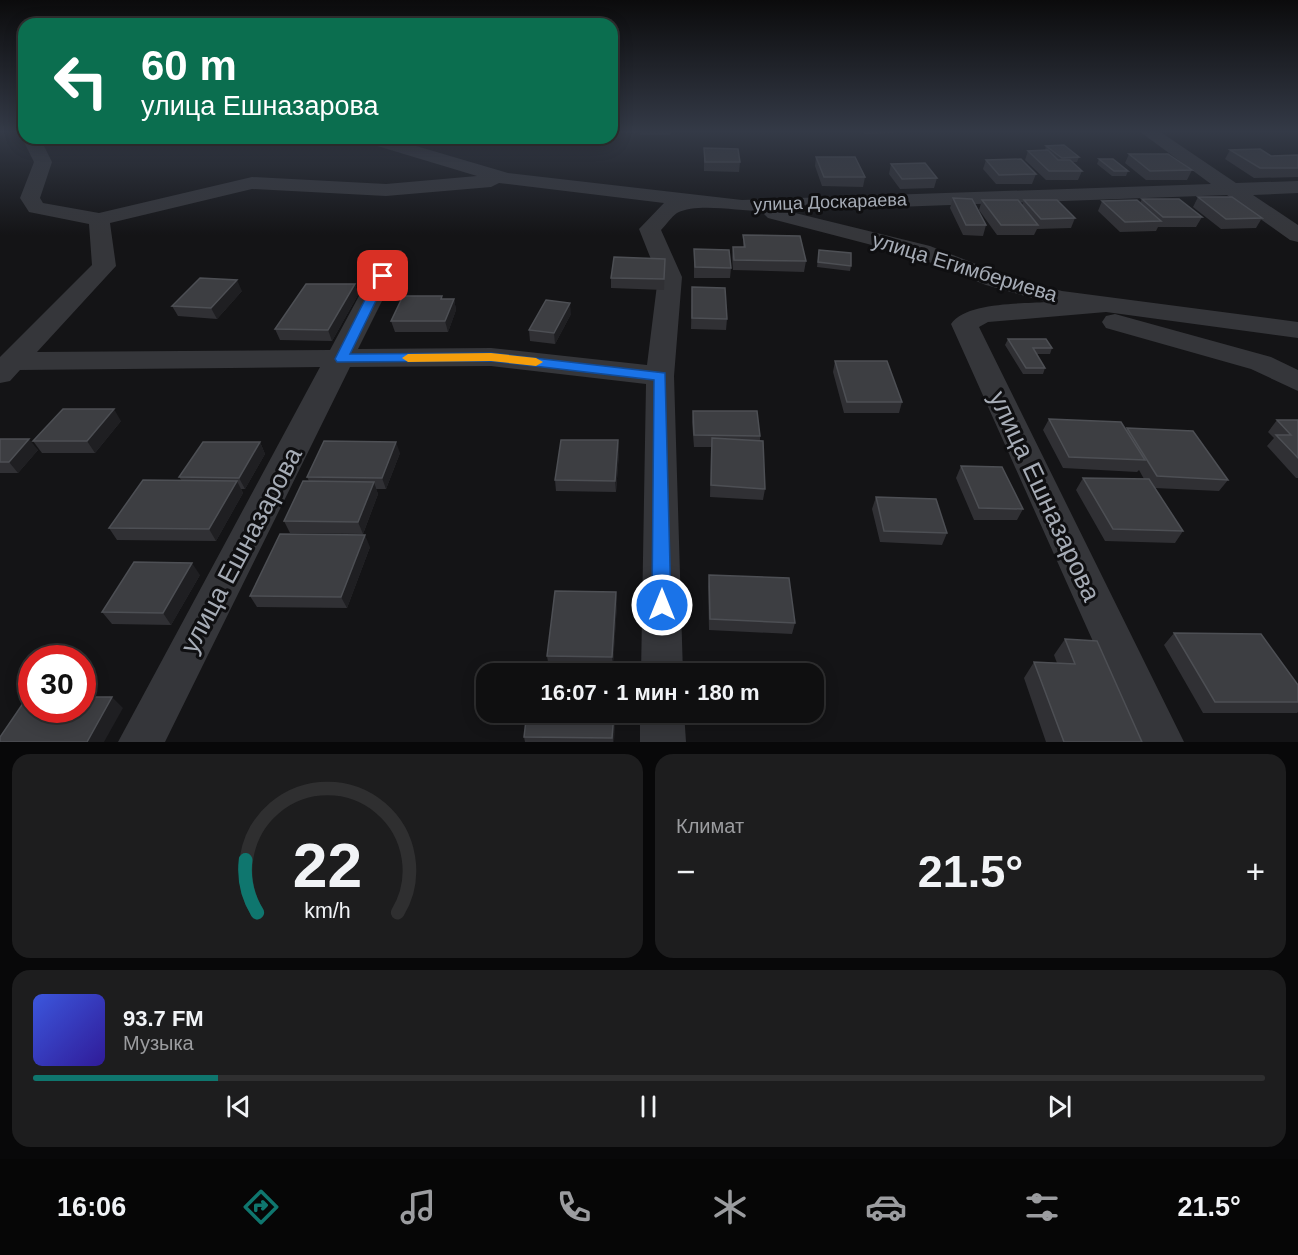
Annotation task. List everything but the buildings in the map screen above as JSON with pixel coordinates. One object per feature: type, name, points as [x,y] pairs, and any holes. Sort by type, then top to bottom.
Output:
[{"type":"street","points":[[42,166],[30,198],[36,208],[99,219],[252,183],[386,190],[506,179]]},
{"type":"street","name":"улица Доскараева","points":[[462,166],[506,179],[742,206],[1298,187]]},
{"type":"street","points":[[1196,166],[1298,235]]},
{"type":"street","points":[[662,663],[660,376],[670,277],[650,230],[670,208],[707,202]]},
{"type":"street","name":"улица Егимбериева","points":[[742,206],[922,251],[995,280],[1061,298],[1298,330]]},
{"type":"street","points":[[8,368],[104,266],[99,219]]},
{"type":"street","name":"улица Ешназарова","points":[[141,742],[342,359],[393,255]]},
{"type":"street","name":"улица Ешназарова","points":[[1107,304],[983,315],[964,324],[1161,742]]},
{"type":"street","name":"улица Ешназарова","points":[[1045,310],[1077,313],[1144,328],[1261,363],[1298,382]]},
{"type":"street","points":[[8,368],[491,357],[660,376]]},
{"type":"street","points":[[662,723],[663,742]]},
{"type":"slow traffic","points":[[408,358],[491,357],[536,362]]},
{"type":"route","points":[[383,276],[342,359],[491,357],[660,376],[662,605]]}]
